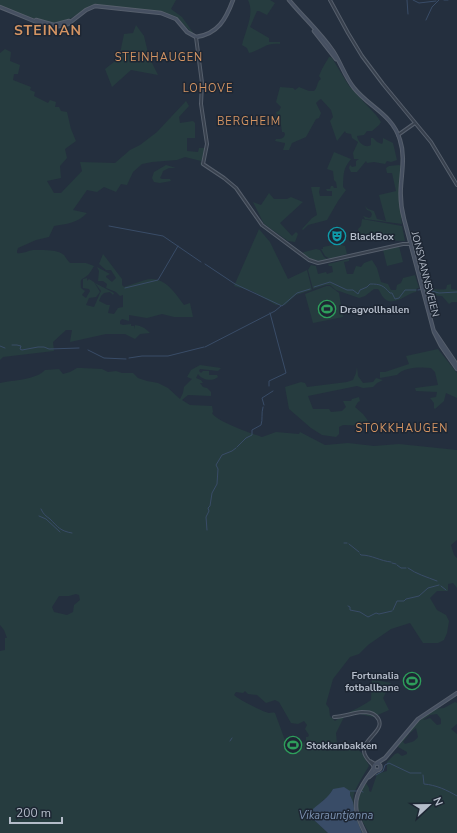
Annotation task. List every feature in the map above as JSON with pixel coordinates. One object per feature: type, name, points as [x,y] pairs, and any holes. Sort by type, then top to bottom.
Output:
[{"type":"main road","points":[[0,7],[47,27],[55,28],[65,25],[89,8],[98,6],[154,12],[176,19],[187,32],[196,37],[209,33],[220,26],[227,16],[233,0]]},
{"type":"main road","name":"JONSVANNSVEIEN","points":[[289,0],[330,47],[354,88],[392,123],[398,134],[403,155],[400,187],[401,203],[422,292],[439,343],[457,369]]},
{"type":"main road","name":"JONSVANNSVEIEN","points":[[434,330],[457,365]]},
{"type":"main road","points":[[376,766],[380,769],[380,765],[385,758],[419,718],[457,693]]},
{"type":"main road","points":[[365,833],[357,817],[355,807],[358,794],[376,766],[385,758]]},
{"type":"main road","points":[[376,766],[380,765]]},
{"type":"street","points":[[330,0],[346,31],[365,60],[434,146],[457,185]]},
{"type":"street","points":[[196,37],[202,82],[201,104],[207,144],[203,164],[228,180],[236,188],[262,225],[309,260],[318,263],[410,243]]},
{"type":"street","points":[[398,134],[415,122]]},
{"type":"street","points":[[334,717],[362,712],[371,713],[377,716],[379,723],[378,729],[364,747],[365,755],[376,766]]},
{"type":"green space","points":[[0,0],[176,0],[171,9],[182,17],[194,34],[172,15],[173,18],[164,14],[92,5],[68,20],[49,23],[36,18],[32,19],[0,7]]},
{"type":"green space","points":[[248,0],[270,0],[275,3],[267,15],[257,11],[250,27],[269,38],[269,42],[280,42],[280,44],[267,45],[249,53],[247,48],[242,45],[250,17],[250,5]]},
{"type":"green space","points":[[136,25],[144,36],[149,57],[158,75],[131,70],[112,87],[105,69],[119,58],[124,34],[133,33]]},
{"type":"green space","points":[[5,49],[11,52],[10,61],[20,65],[18,74],[14,74],[13,80],[31,87],[30,90],[35,92],[34,96],[48,103],[50,100],[56,102],[55,107],[59,107],[61,111],[67,112],[71,129],[76,141],[65,149],[67,158],[60,166],[61,178],[47,181],[54,193],[61,193],[82,171],[80,162],[115,163],[130,150],[140,145],[157,132],[186,101],[189,106],[179,117],[180,123],[193,121],[195,123],[195,138],[187,138],[187,151],[198,152],[199,148],[205,148],[201,163],[202,166],[200,164],[201,161],[185,157],[177,160],[142,164],[133,172],[127,185],[121,184],[116,192],[104,187],[97,192],[87,190],[73,210],[87,213],[80,219],[63,225],[54,226],[49,237],[36,240],[18,248],[17,253],[33,250],[53,251],[64,255],[70,263],[86,263],[94,266],[89,274],[83,279],[87,278],[87,281],[89,279],[94,282],[100,292],[96,297],[89,298],[86,305],[94,307],[101,291],[95,283],[114,293],[113,295],[110,292],[104,293],[99,301],[110,305],[108,313],[114,314],[118,308],[123,307],[123,295],[120,296],[116,292],[106,288],[107,284],[103,281],[98,281],[99,271],[97,267],[110,274],[106,277],[112,282],[116,278],[111,270],[106,270],[99,264],[103,254],[122,279],[122,285],[124,287],[152,279],[163,282],[172,290],[184,305],[190,303],[193,317],[174,317],[162,314],[147,318],[129,315],[129,321],[122,319],[120,324],[131,324],[131,326],[134,326],[134,329],[135,325],[140,326],[150,333],[140,334],[135,339],[125,334],[106,334],[70,342],[72,330],[66,330],[53,342],[54,351],[3,357],[0,360],[0,53]],"holes":[[[83,279],[83,288],[89,289],[90,291],[86,298],[82,295],[85,291],[81,288],[81,281]]]},
{"type":"green space","points":[[330,57],[349,86],[381,122],[372,131],[367,131],[364,135],[357,136],[358,140],[361,144],[367,146],[371,145],[371,138],[382,144],[383,138],[393,143],[397,160],[391,162],[387,161],[385,164],[374,162],[367,163],[366,161],[357,172],[351,172],[349,168],[350,165],[352,167],[356,166],[356,161],[359,159],[354,159],[353,153],[358,142],[352,138],[351,134],[346,133],[345,131],[337,141],[330,121],[333,117],[331,110],[321,99],[316,103],[321,113],[306,137],[292,143],[289,150],[283,150],[285,143],[275,141],[276,139],[283,138],[285,134],[282,132],[281,125],[279,123],[280,121],[273,123],[269,121],[277,115],[276,112],[279,111],[281,107],[276,102],[280,87],[293,88],[295,90],[299,87],[309,91],[314,91],[321,79],[319,76],[321,71]]},
{"type":"green space","points":[[334,152],[351,159],[346,166],[344,173],[343,187],[346,190],[327,220],[308,225],[303,230],[302,229],[312,218],[317,215],[311,187],[320,187],[320,196],[332,196],[332,191],[327,191],[326,189],[330,189],[331,186],[337,188],[333,171],[327,169]]},
{"type":"green space","points":[[166,165],[176,168],[169,168],[163,171],[160,178],[170,179],[171,181],[160,183],[154,182],[152,178],[154,172]]},
{"type":"green space","points":[[389,166],[401,166],[399,205],[402,224],[365,219],[363,216],[369,218],[372,214],[365,206],[374,211],[377,219],[386,221],[379,195],[396,191],[392,173],[387,173],[386,168]]},
{"type":"green space","points":[[269,193],[274,199],[287,199],[291,197],[303,202],[280,223],[292,236],[296,232],[298,234],[295,242],[288,241],[264,224],[253,202],[261,205]]},
{"type":"green space","points":[[362,219],[402,226],[405,241],[361,239],[358,229],[361,226]]},
{"type":"green space","points":[[259,229],[270,242],[288,279],[307,270],[312,290],[296,295],[285,305],[276,305],[252,291],[234,286]]},
{"type":"green space","points":[[338,244],[345,246],[347,254],[330,259],[325,256],[321,249],[323,249],[323,247]]},
{"type":"green space","points":[[399,246],[403,262],[387,266],[383,250]]},
{"type":"green space","points":[[316,249],[320,250],[324,257],[329,260],[315,260],[302,254],[304,252]]},
{"type":"green space","points":[[349,259],[349,261],[344,262],[347,274],[353,274],[356,266],[361,267],[364,263],[372,260],[377,268],[381,282],[388,284],[391,290],[396,290],[397,285],[401,283],[403,278],[415,275],[419,288],[417,288],[416,292],[395,301],[387,300],[378,289],[374,289],[365,296],[359,298],[336,290],[330,285],[313,289],[308,270],[311,265],[316,266],[318,274],[326,272],[327,274],[333,272],[332,266],[329,266],[328,264]]},
{"type":"green space","points":[[451,284],[451,289],[457,290],[457,302],[452,302],[449,304],[442,296],[425,295],[424,289],[429,288],[441,290],[446,289],[447,285]]},
{"type":"green space","points":[[326,286],[330,286],[339,293],[343,317],[313,323],[305,294]]},
{"type":"green space","points":[[438,349],[457,373],[457,398],[446,393],[444,401],[435,409],[434,403],[430,398],[436,397],[437,392],[416,391],[415,388],[438,385],[435,372],[431,368],[408,369],[397,375],[380,378],[380,372],[385,372],[409,364],[406,356]]},
{"type":"green space","points":[[200,365],[221,368],[218,371],[200,369],[199,371],[201,373],[203,371],[209,371],[209,375],[217,375],[218,377],[216,379],[207,380],[198,374],[196,378],[201,380],[203,383],[200,383],[203,387],[207,388],[211,392],[211,396],[188,395],[182,400],[190,405],[212,406],[212,413],[220,420],[262,437],[276,432],[299,434],[300,432],[325,445],[348,443],[374,446],[399,444],[457,450],[457,540],[451,545],[454,555],[457,558],[457,588],[453,583],[448,584],[448,591],[437,591],[430,598],[437,610],[446,615],[449,621],[447,633],[444,640],[438,643],[423,643],[410,623],[391,629],[368,645],[359,654],[350,657],[333,679],[326,704],[329,708],[330,716],[335,721],[371,700],[372,679],[391,683],[383,698],[389,710],[373,717],[360,714],[344,717],[336,733],[337,744],[349,750],[355,747],[363,754],[369,766],[358,784],[353,801],[355,812],[363,833],[355,818],[350,795],[333,789],[328,798],[323,800],[314,820],[328,833],[0,833],[0,651],[5,650],[5,638],[7,638],[0,625],[0,383],[30,378],[45,370],[59,369],[63,374],[77,368],[102,369],[108,372],[116,371],[122,373],[133,373],[138,378],[158,383],[168,388],[180,399],[184,387],[192,379],[187,377],[191,370]],"holes":[[[79,595],[80,600],[74,605],[73,612],[67,615],[54,612],[52,607],[59,596]],[[245,691],[248,694],[257,695],[266,703],[275,700],[279,702],[291,723],[298,724],[304,721],[307,725],[305,729],[309,735],[306,737],[306,741],[303,743],[300,741],[294,752],[286,749],[284,747],[286,743],[275,713],[269,713],[262,710],[234,695],[236,692],[243,693]]]},
{"type":"green space","points":[[357,367],[358,376],[363,383],[373,382],[376,378],[383,380],[373,387],[363,388],[357,386],[308,396],[313,409],[329,409],[331,412],[342,411],[346,407],[343,401],[351,401],[352,399],[359,397],[360,401],[355,407],[363,414],[372,426],[343,425],[339,427],[339,434],[336,437],[322,435],[311,428],[289,409],[285,387],[301,382],[305,383],[307,387],[347,382],[353,380]]},
{"type":"green space","points":[[455,702],[457,703],[457,724],[451,729],[457,734],[457,833],[369,833],[359,814],[359,797],[366,783],[369,791],[371,792],[377,774],[387,771],[387,762],[395,754],[398,753],[402,756],[407,754],[407,752],[398,747],[399,744],[408,733],[409,734],[403,742],[405,744],[413,742],[418,737],[416,728],[410,733],[409,732],[420,719],[422,720],[421,719],[434,709],[444,708]],"holes":[[[437,714],[441,719],[441,724],[437,725],[430,718],[423,720],[430,715]]]},
{"type":"water","name":"Vikarauntjønna","points":[[344,787],[350,791],[355,815],[362,833],[328,833],[314,820],[313,809],[327,797],[333,789]]},
{"type":"waterway","points":[[407,0],[408,14]]},
{"type":"waterway","points":[[413,0],[419,3],[436,1]]},
{"type":"waterway","points":[[426,20],[432,7],[439,0]]},
{"type":"waterway","points":[[109,226],[163,236],[201,262]]},
{"type":"waterway","points":[[125,288],[158,280],[178,246]]},
{"type":"waterway","points":[[205,264],[235,284],[282,306],[297,293],[310,289]]},
{"type":"waterway","points":[[314,287],[330,282],[347,290],[353,290],[358,294],[360,290],[370,284],[376,284],[392,293],[395,299],[399,298],[405,290],[416,290]]},
{"type":"waterway","points":[[418,290],[424,289],[439,293],[457,292]]},
{"type":"waterway","points":[[205,347],[275,311],[281,306]]},
{"type":"waterway","points":[[269,386],[269,381],[286,373],[270,313]]},
{"type":"waterway","points":[[12,345],[21,346],[20,349],[22,350],[38,347],[49,349],[79,348]]},
{"type":"waterway","points":[[0,346],[5,348]]},
{"type":"waterway","points":[[129,358],[142,356],[168,356],[204,347]]},
{"type":"waterway","points":[[88,350],[104,358],[126,359]]},
{"type":"waterway","points":[[264,405],[262,398],[273,391]]},
{"type":"waterway","points":[[237,447],[246,438],[252,435],[252,430],[261,425],[263,407]]},
{"type":"waterway","points":[[207,530],[206,517],[209,511],[208,508],[210,506],[212,493],[217,484],[218,469],[216,465],[222,455],[236,448]]},
{"type":"waterway","points":[[41,509],[45,515],[60,528],[72,533]]},
{"type":"waterway","points":[[39,516],[46,519],[60,532]]},
{"type":"waterway","points":[[349,544],[359,552]]},
{"type":"waterway","points":[[360,554],[391,562]]},
{"type":"waterway","points":[[392,563],[396,564]]},
{"type":"waterway","points":[[397,565],[401,568],[406,568]]},
{"type":"waterway","points":[[408,568],[418,574],[437,581]]},
{"type":"waterway","points":[[393,610],[397,601],[404,601],[406,599],[419,596],[428,588],[439,585]]},
{"type":"waterway","points":[[441,586],[446,590]]},
{"type":"waterway","points":[[348,606],[350,607],[350,610],[360,612],[368,617],[376,613],[379,614],[392,611]]},
{"type":"waterway","points":[[376,775],[383,771],[385,765],[389,763],[410,773],[421,773]]},
{"type":"waterway","points":[[423,775],[424,784],[433,785],[457,796]]},
{"type":"waterway","points":[[350,791],[358,791]]},
{"type":"place","name":"BlackBox","points":[[337,236]]},
{"type":"place","name":"Dragvollhallen","points":[[327,309]]},
{"type":"place","name":"Fortunalia fotballbane","points":[[412,681]]},
{"type":"place","name":"Stokkanbakken","points":[[293,745]]},
{"type":"district","name":"STEINAN","points":[[48,30]]},
{"type":"district","name":"STEINHAUGEN","points":[[159,57]]},
{"type":"district","name":"LOHOVE","points":[[208,88]]},
{"type":"district","name":"BERGHEIM","points":[[249,121]]},
{"type":"district","name":"STOKKHAUGEN","points":[[402,428]]}]
